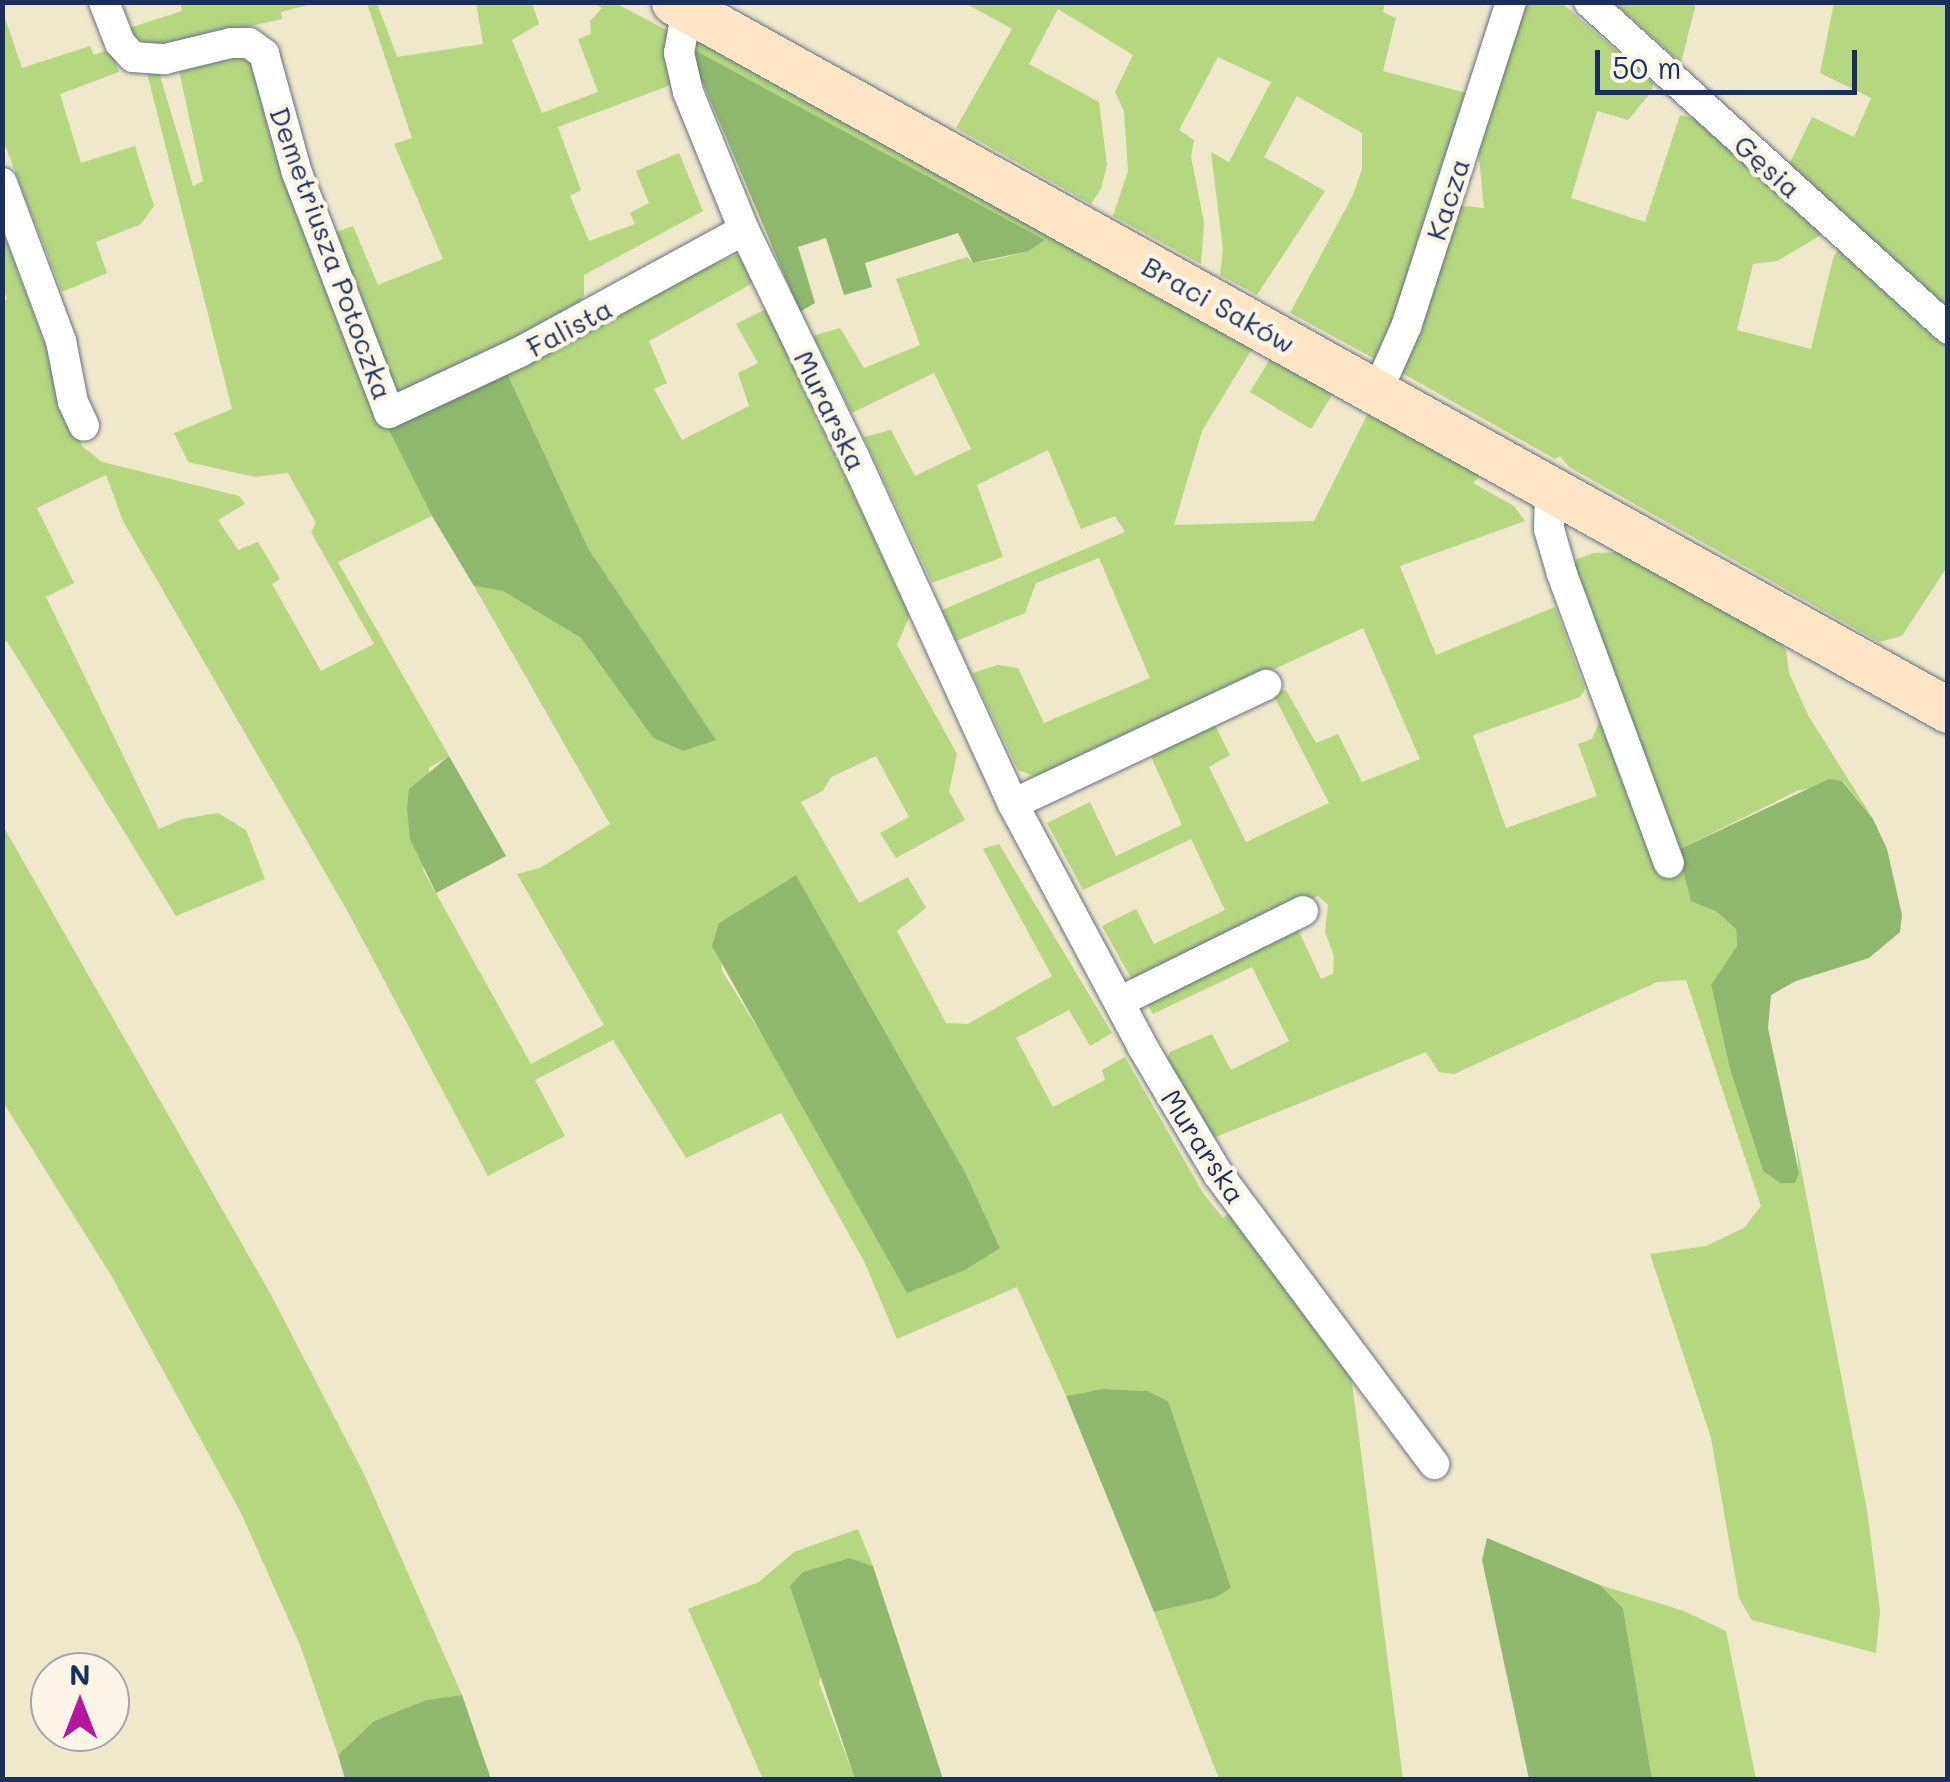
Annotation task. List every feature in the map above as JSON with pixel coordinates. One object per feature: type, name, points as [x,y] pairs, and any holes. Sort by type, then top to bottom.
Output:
[{"type":"street","name":"Demetriusza Potoczka","points":[[104,2],[120,43],[134,58],[165,59],[231,43],[249,43],[264,54],[297,173],[389,413]]},
{"type":"street","name":"Kacza","points":[[1377,392],[1406,327],[1511,2]]},
{"type":"street","name":"Gęsia","points":[[1589,2],[1948,329]]},
{"type":"street","name":"Braci Saków","points":[[680,6],[1948,710]]},
{"type":"street","name":"Murarska","points":[[680,6],[679,53],[688,92],[744,230],[855,459],[1013,804],[1161,1080],[1218,1174],[1434,1464]]},
{"type":"street","points":[[2,183],[61,341],[73,402],[84,426]]},
{"type":"street","name":"Falista","points":[[389,413],[520,352],[744,230]]},
{"type":"street","points":[[1550,489],[1549,529],[1562,574],[1669,862]]},
{"type":"street","points":[[1013,804],[1266,686]]},
{"type":"street","points":[[1121,1001],[1303,911]]},
{"type":"green space","points":[[180,3],[316,3],[281,12],[282,19],[159,47],[127,35],[129,28],[182,11]]},
{"type":"green space","points":[[367,3],[377,3],[397,57],[483,44],[476,3],[532,3],[539,24],[512,40],[542,113],[598,92],[578,39],[591,34],[590,21],[602,8],[594,3],[615,3],[672,33],[667,59],[671,85],[558,127],[581,190],[570,196],[589,241],[635,224],[630,213],[649,203],[636,171],[679,153],[703,211],[584,275],[584,295],[569,317],[392,405],[327,235],[353,226],[378,285],[443,259],[394,144],[412,138]]},
{"type":"green space","points":[[965,3],[1385,3],[1383,12],[1396,18],[1383,71],[1470,94],[1381,357],[1375,359],[1290,313],[1353,195],[1362,169],[1362,133],[1297,96],[1264,157],[1325,191],[1257,295],[1220,275],[1223,250],[1211,152],[1229,162],[1271,82],[1218,57],[1179,130],[1194,140],[1191,157],[1204,223],[1201,264],[1113,216],[1128,171],[1124,111],[1115,92],[1133,55],[1058,9],[1029,64],[1099,102],[1107,165],[1101,189],[1091,204],[956,128],[1012,29]]},
{"type":"green space","points":[[1521,3],[1562,3],[1653,83],[1652,91],[1628,120],[1597,111],[1571,198],[1645,222],[1680,115],[1703,121],[1823,234],[1777,261],[1753,264],[1737,330],[1811,349],[1834,255],[1842,247],[1947,344],[1947,567],[1902,636],[1879,642],[1569,467],[1560,456],[1555,459],[1402,373],[1455,205],[1484,208],[1477,137]]},
{"type":"green space","points":[[1615,3],[1696,3],[1681,63]]},
{"type":"green space","points":[[1834,3],[1947,3],[1947,316],[1788,167],[1812,117],[1854,137],[1871,98],[1820,73]]},
{"type":"green space","points":[[2,9],[22,68],[90,46],[94,55],[111,49],[119,72],[60,94],[81,163],[135,146],[154,206],[141,224],[96,242],[107,273],[62,292],[3,140]]},
{"type":"green space","points":[[698,32],[1255,344],[1202,431],[1174,525],[1314,521],[1370,409],[1482,473],[1473,483],[1514,506],[1525,521],[1400,566],[1436,655],[1555,607],[1585,689],[1580,697],[1473,735],[1506,828],[1597,796],[1578,744],[1592,739],[1599,722],[1645,828],[1681,861],[1692,900],[1717,912],[1736,929],[1737,946],[1711,986],[1730,1069],[1763,1171],[1780,1183],[1799,1173],[1795,1137],[1867,1510],[1880,1611],[1876,1653],[1752,1620],[1739,1598],[1711,1438],[1650,1254],[1706,1246],[1744,1228],[1761,1206],[1686,980],[1657,982],[1454,1074],[1439,1072],[1426,1052],[1211,1139],[1167,1058],[1170,1052],[1212,1034],[1231,1070],[1289,1041],[1252,967],[1153,1014],[1146,1002],[1297,927],[1321,979],[1333,974],[1334,956],[1325,932],[1328,905],[1318,896],[1145,979],[1131,978],[1102,926],[1136,909],[1154,944],[1225,910],[1191,839],[1083,890],[1047,823],[1090,802],[1116,856],[1182,825],[1149,752],[1213,721],[1230,755],[1209,767],[1246,842],[1329,803],[1272,692],[1286,690],[1316,743],[1338,734],[1362,782],[1420,759],[1363,628],[1039,778],[1018,770],[972,673],[998,665],[1018,668],[1044,723],[1150,678],[1099,558],[1036,583],[1025,613],[956,641],[942,610],[1125,532],[1115,516],[1081,529],[1048,450],[977,485],[1003,557],[932,583],[864,437],[891,430],[915,476],[971,449],[934,373],[852,413],[813,336],[840,328],[864,368],[920,345],[896,279],[967,257],[973,263],[1029,251],[1044,241],[695,64],[690,43]]},
{"type":"green space","points":[[243,49],[258,57],[384,418],[432,516],[338,562],[449,756],[429,768],[423,870],[531,1064],[604,1025],[517,874],[540,868],[610,824],[474,586],[503,591],[581,638],[653,738],[683,751],[715,739],[588,548],[506,371],[703,268],[739,254],[753,283],[649,341],[667,383],[654,389],[682,440],[749,406],[738,373],[758,363],[736,324],[766,309],[910,615],[897,645],[957,754],[949,791],[965,820],[896,858],[880,833],[909,817],[876,756],[831,777],[823,791],[801,802],[859,903],[908,877],[926,908],[897,931],[946,1023],[968,1024],[1052,976],[983,849],[999,844],[1112,1033],[1090,1046],[1069,1010],[1016,1038],[1053,1107],[1105,1080],[1102,1070],[1125,1057],[1203,1193],[1223,1218],[1230,1213],[1351,1375],[1403,1779],[1219,1779],[1154,1612],[1214,1598],[1168,1401],[1148,1391],[1103,1389],[1066,1396],[1017,1287],[897,1339],[864,1261],[781,1113],[686,1158],[613,1040],[535,1080],[565,1136],[488,1176],[349,914],[123,521],[106,475],[37,508],[74,583],[46,597],[159,829],[182,819],[218,813],[246,830],[265,879],[176,916],[7,641],[3,642],[2,302],[7,299],[3,287],[2,229],[82,446],[102,462],[239,496],[245,504],[218,520],[238,550],[258,542],[280,579],[272,584],[321,671],[374,644],[311,532],[316,523],[288,473],[255,477],[188,462],[174,433],[232,409],[147,73],[158,69],[193,186],[203,181],[178,66]],"holes":[[[796,875],[966,1174],[1000,1248],[907,1292],[803,1101],[722,971],[719,923]]]},
{"type":"green space","points":[[696,51],[1045,240],[1029,251],[973,263],[958,233],[865,263],[872,287],[844,295],[826,238],[798,247],[815,303],[800,312],[695,64]]},
{"type":"green space","points":[[1273,354],[1336,389],[1311,429],[1250,392]]},
{"type":"green space","points":[[506,371],[588,548],[716,740],[683,751],[653,738],[581,638],[503,591],[474,586],[432,516],[387,426]]},
{"type":"green space","points":[[1621,552],[1771,634],[1786,650],[1789,673],[1808,715],[1873,819],[1843,781],[1797,791],[1678,850],[1569,570],[1577,559],[1594,553]]},
{"type":"green space","points":[[449,756],[506,856],[436,893],[410,839],[407,809],[409,789]]},
{"type":"green space","points":[[1829,779],[1842,781],[1873,819],[1887,849],[1902,915],[1900,932],[1869,958],[1796,981],[1771,995],[1768,1028],[1799,1173],[1795,1183],[1780,1183],[1763,1171],[1730,1069],[1711,985],[1737,946],[1736,929],[1717,912],[1691,901],[1678,850]]},
{"type":"green space","points":[[2,824],[270,1293],[364,1474],[462,1695],[426,1700],[374,1721],[338,1755],[300,1645],[241,1513],[112,1277],[3,1102]]},
{"type":"green space","points":[[796,875],[966,1174],[1000,1248],[965,1270],[907,1293],[712,946],[719,923]]},
{"type":"green space","points":[[1103,1389],[1148,1391],[1168,1401],[1231,1588],[1214,1598],[1154,1612],[1066,1396]]},
{"type":"green space","points":[[858,1529],[873,1566],[850,1558],[819,1683],[855,1779],[763,1779],[688,1609],[759,1582],[794,1552]]},
{"type":"green space","points":[[1487,1538],[1600,1585],[1623,1608],[1652,1779],[1529,1779],[1482,1560]]},
{"type":"green space","points":[[850,1558],[873,1566],[943,1779],[855,1779],[790,1586],[803,1572]]},
{"type":"green space","points":[[1600,1585],[1684,1611],[1726,1631],[1756,1779],[1652,1779],[1623,1608]]},
{"type":"green space","points":[[462,1695],[491,1779],[345,1779],[338,1755],[374,1721],[426,1700]]}]
